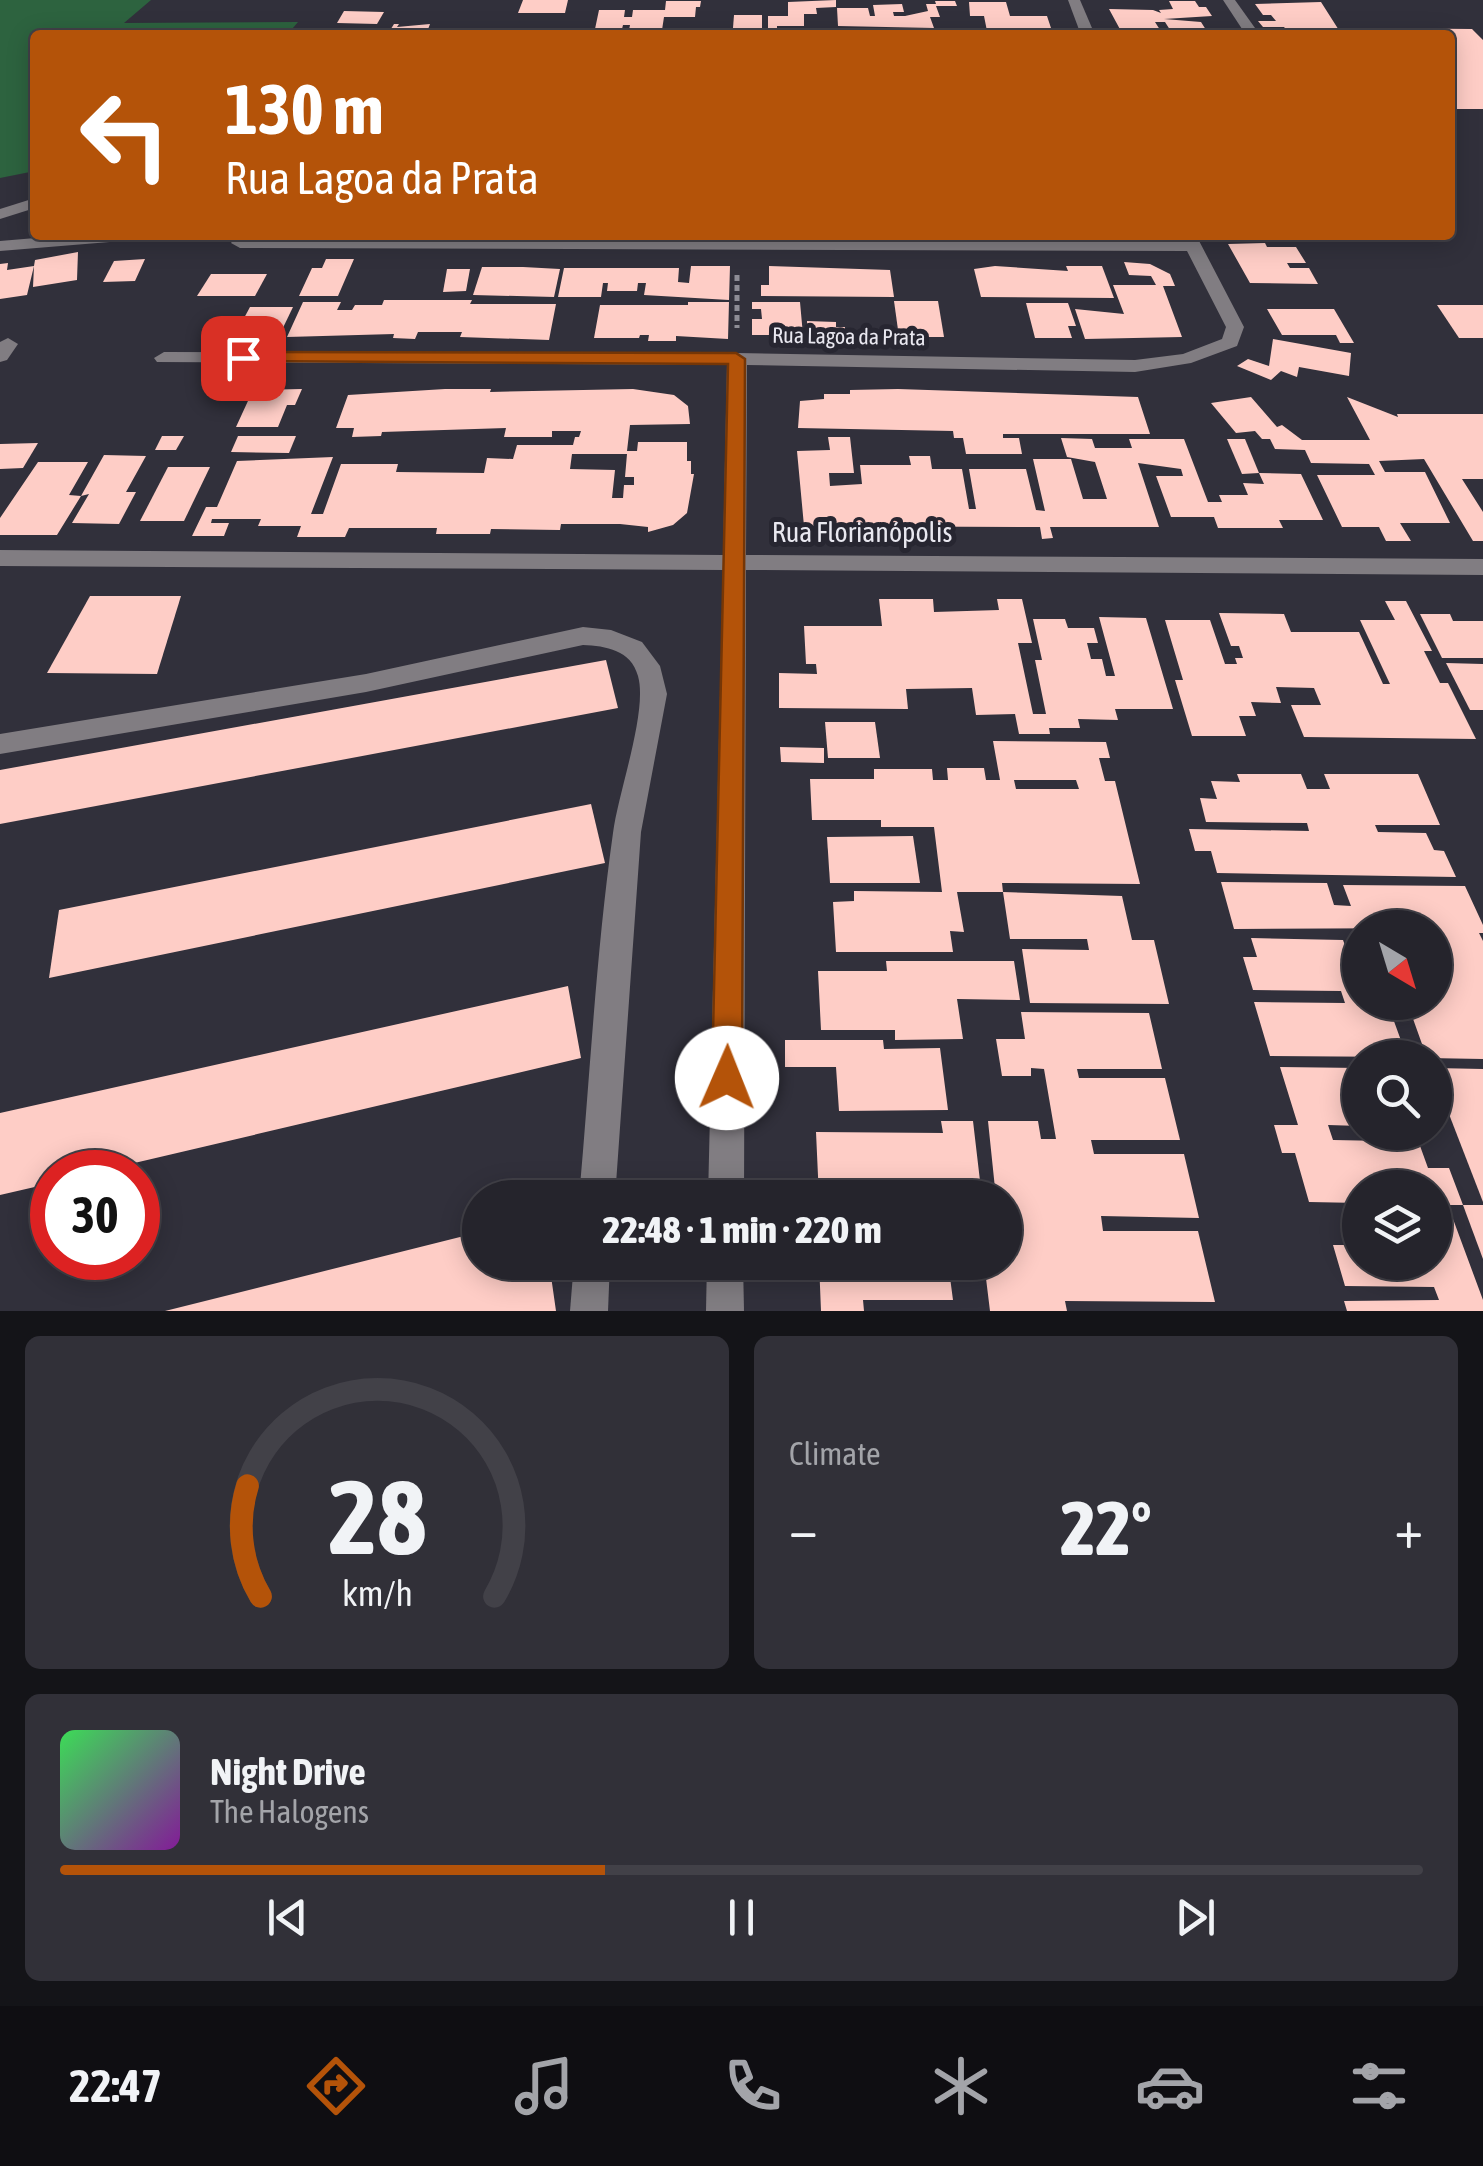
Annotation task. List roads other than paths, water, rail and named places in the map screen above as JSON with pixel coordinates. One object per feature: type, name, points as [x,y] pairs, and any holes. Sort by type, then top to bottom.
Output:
[{"type":"street","points":[[1074,0],[1086,30]]},
{"type":"street","points":[[1229,0],[1250,30]]},
{"type":"street","points":[[0,214],[30,205]]},
{"type":"street","points":[[0,246],[73,240]]},
{"type":"street","points":[[240,243],[737,244],[911,240]]},
{"type":"street","name":"Rua Lagoa da Prata","points":[[164,358],[736,359],[1135,366],[1176,363],[1230,342],[1235,326],[1189,240]]},
{"type":"street","points":[[726,1180],[736,359]]},
{"type":"street","name":"Rua Florianópolis","points":[[0,558],[1483,567]]},
{"type":"street","points":[[0,744],[366,683],[583,636],[614,637],[637,652],[653,672],[654,694],[627,832],[598,1180]]},
{"type":"street","points":[[589,1311],[591,1280]]},
{"type":"street","points":[[724,1311],[725,1280]]}]
